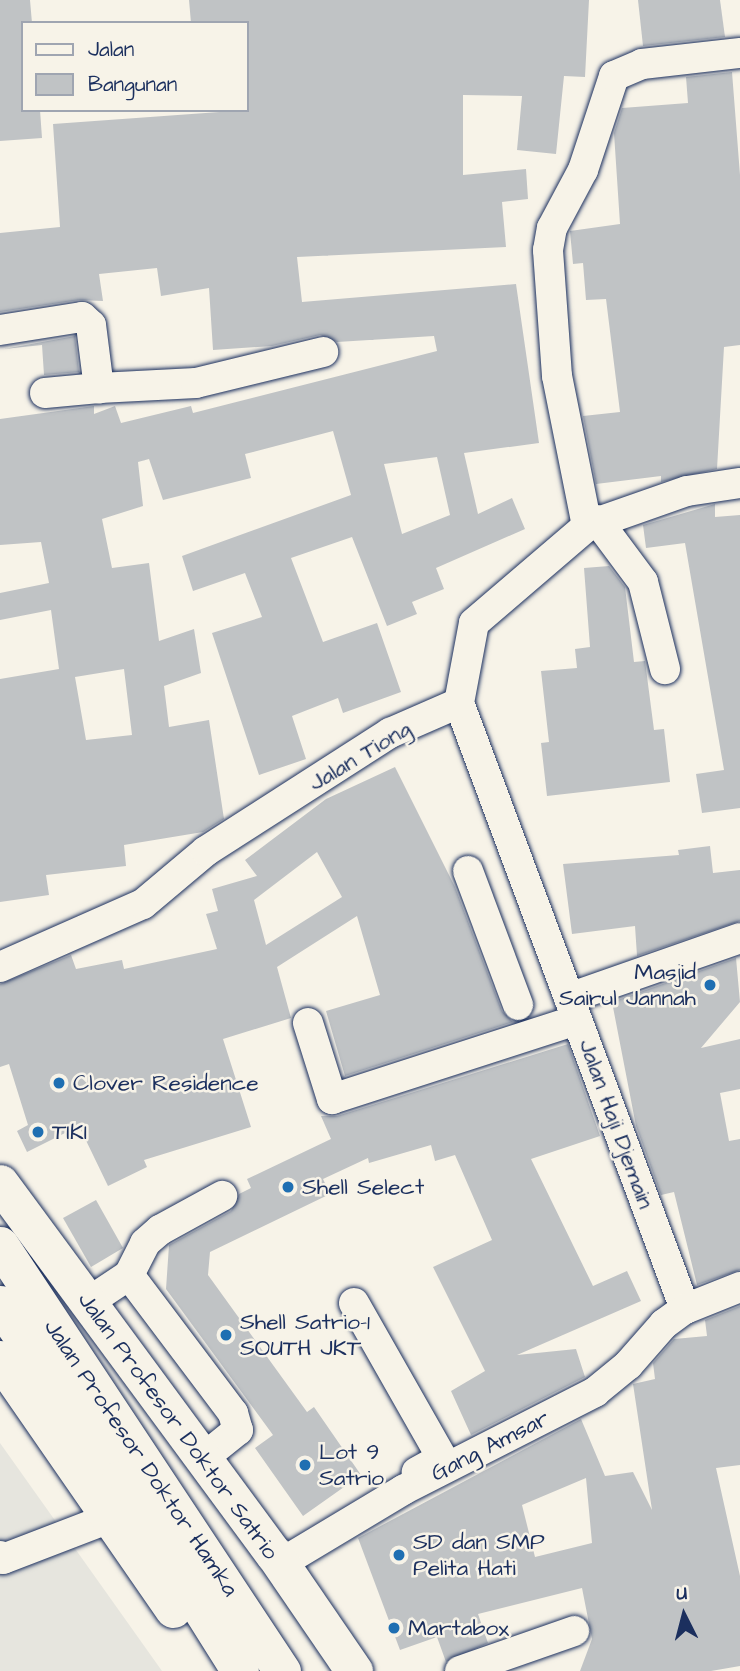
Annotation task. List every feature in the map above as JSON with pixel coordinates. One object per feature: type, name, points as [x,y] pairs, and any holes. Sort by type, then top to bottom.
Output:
[{"type":"main road","name":"Jalan Profesor Doktor Satrio","points":[[0,1183],[277,1559],[354,1671]]},
{"type":"main road","name":"Jalan Profesor Doktor Hamka","points":[[0,1245],[282,1671]]},
{"type":"main road","name":"Jalan Profesor Doktor Hamka","points":[[0,1304],[119,1479],[240,1671]]},
{"type":"main road","points":[[0,1359],[214,1671]]},
{"type":"street","points":[[665,669],[643,582],[592,523],[558,376],[548,250],[552,228],[583,170],[614,76],[642,64],[740,53]]},
{"type":"street","points":[[0,330],[82,317],[91,325],[100,388]]},
{"type":"street","points":[[45,393],[196,383],[323,352]]},
{"type":"street","points":[[459,703],[474,623],[592,523],[687,491],[740,483]]},
{"type":"street","name":"Jalan Haji Djemain","points":[[459,703],[685,1309]]},
{"type":"street","name":"Jalan Tiong","points":[[0,967],[143,904],[206,851],[390,733],[459,703]]},
{"type":"street","points":[[468,871],[518,1005]]},
{"type":"street","points":[[486,916],[531,897]]},
{"type":"street","points":[[308,1023],[332,1099],[573,1009],[740,938]]},
{"type":"street","points":[[87,1303],[129,1275],[145,1243],[187,1213],[222,1196]]},
{"type":"street","points":[[129,1275],[233,1413],[238,1430],[202,1459]]},
{"type":"street","points":[[685,1309],[740,1287]]},
{"type":"street","points":[[277,1559],[442,1458],[354,1303]]},
{"type":"street","name":"Gang Amsar","points":[[277,1559],[403,1490],[595,1392],[685,1309]]},
{"type":"street","points":[[0,1556],[3,1559],[110,1518]]},
{"type":"street","points":[[460,1671],[574,1631]]},
{"type":"shaded area","points":[[0,1443],[162,1671],[0,1671]]},
{"type":"building","points":[[0,0],[30,0],[32,21],[21,21],[21,112],[40,112],[42,138],[0,141]]},
{"type":"building","points":[[189,0],[589,0],[585,77],[564,76],[556,154],[517,150],[522,96],[463,95],[463,175],[526,169],[528,199],[502,202],[506,247],[297,257],[302,302],[516,284],[539,443],[464,453],[478,514],[512,498],[525,529],[436,568],[444,589],[412,602],[417,614],[387,626],[352,537],[291,558],[323,642],[377,623],[401,692],[343,713],[338,698],[292,716],[306,759],[259,775],[212,633],[262,617],[245,573],[193,591],[182,556],[351,495],[333,431],[245,454],[251,478],[163,500],[149,459],[138,462],[143,506],[102,519],[112,568],[149,563],[159,641],[194,629],[201,673],[164,686],[169,727],[209,720],[224,819],[203,832],[124,845],[126,866],[46,875],[49,895],[0,902],[0,679],[59,669],[51,610],[0,620],[0,593],[49,583],[41,542],[0,545],[0,419],[94,406],[94,414],[115,406],[121,423],[191,406],[193,413],[437,351],[434,336],[337,342],[320,335],[272,346],[213,350],[209,288],[161,296],[157,268],[99,274],[103,301],[79,300],[0,312],[0,233],[60,227],[53,124],[248,112],[248,21],[191,21]],"holes":[[[437,457],[450,515],[402,534],[384,464]],[[124,669],[132,735],[86,740],[75,677]]]},
{"type":"building","points":[[638,0],[720,0],[725,37],[643,46]]},
{"type":"building","points":[[732,72],[740,175],[740,345],[724,347],[717,469],[661,482],[661,476],[596,484],[583,416],[620,412],[606,299],[586,300],[583,263],[573,264],[570,231],[620,224],[614,133],[622,108],[688,103],[686,77]]},
{"type":"building","points":[[75,336],[79,372],[44,375],[42,345],[4,349]]},
{"type":"building","points":[[715,504],[715,517],[740,515],[740,808],[702,813],[696,774],[724,770],[685,543],[646,548],[643,525]]},
{"type":"building","points":[[609,566],[625,587],[634,662],[645,661],[654,730],[664,729],[670,782],[547,796],[541,743],[549,742],[541,671],[577,668],[575,649],[590,647],[584,568]]},
{"type":"building","points":[[395,767],[455,887],[502,1011],[513,1022],[345,1076],[326,1011],[380,995],[357,916],[277,967],[291,1018],[223,1039],[251,1127],[144,1160],[147,1167],[108,1186],[79,1126],[27,1152],[17,1131],[28,1125],[9,1064],[0,1067],[0,984],[71,955],[76,969],[122,960],[124,969],[217,949],[206,914],[218,911],[212,889],[257,876],[245,860],[326,799]],"holes":[[[317,852],[342,897],[266,945],[254,900]]]},
{"type":"building","points":[[710,846],[713,873],[740,870],[740,921],[637,956],[635,926],[572,934],[563,864],[679,855],[678,850]]},
{"type":"building","points":[[736,958],[740,1002],[701,1048],[740,1039],[740,1089],[720,1093],[729,1141],[740,1139],[740,1270],[697,1285],[674,1192],[661,1195],[636,1126],[612,1002]]},
{"type":"building","points":[[568,1044],[600,1136],[531,1159],[593,1286],[627,1271],[641,1301],[517,1355],[576,1349],[585,1377],[471,1435],[451,1391],[485,1371],[433,1267],[492,1240],[455,1155],[435,1161],[431,1145],[369,1163],[368,1158],[323,1179],[330,1194],[210,1252],[208,1275],[307,1412],[314,1407],[361,1475],[303,1516],[255,1448],[273,1435],[166,1289],[169,1245],[231,1211],[239,1194],[251,1188],[247,1179],[331,1139],[321,1116],[337,1116]]},
{"type":"building","points":[[96,1200],[123,1248],[91,1267],[63,1218]]},
{"type":"building","points":[[740,1306],[740,1465],[716,1468],[740,1576],[740,1666],[711,1671],[580,1671],[592,1639],[582,1588],[478,1614],[488,1643],[446,1662],[437,1637],[400,1650],[358,1538],[581,1419],[605,1476],[633,1472],[652,1510],[633,1384],[655,1379],[653,1363],[674,1339],[707,1336],[705,1320]],"holes":[[[586,1478],[592,1543],[535,1557],[522,1505]]]},
{"type":"place","name":"Masjid Sairul Jannah","points":[[710,985]]},
{"type":"place","name":"Clover Residence","points":[[59,1083]]},
{"type":"place","name":"TIKI","points":[[38,1132]]},
{"type":"place","name":"Shell Select","points":[[288,1187]]},
{"type":"place","name":"Shell Satrio-1 SOUTH JKT","points":[[226,1335]]},
{"type":"place","name":"Lot 9 Satrio","points":[[305,1465]]},
{"type":"place","name":"SD dan SMP Pelita Hati","points":[[399,1555]]},
{"type":"place","name":"Martabox","points":[[394,1628]]}]
